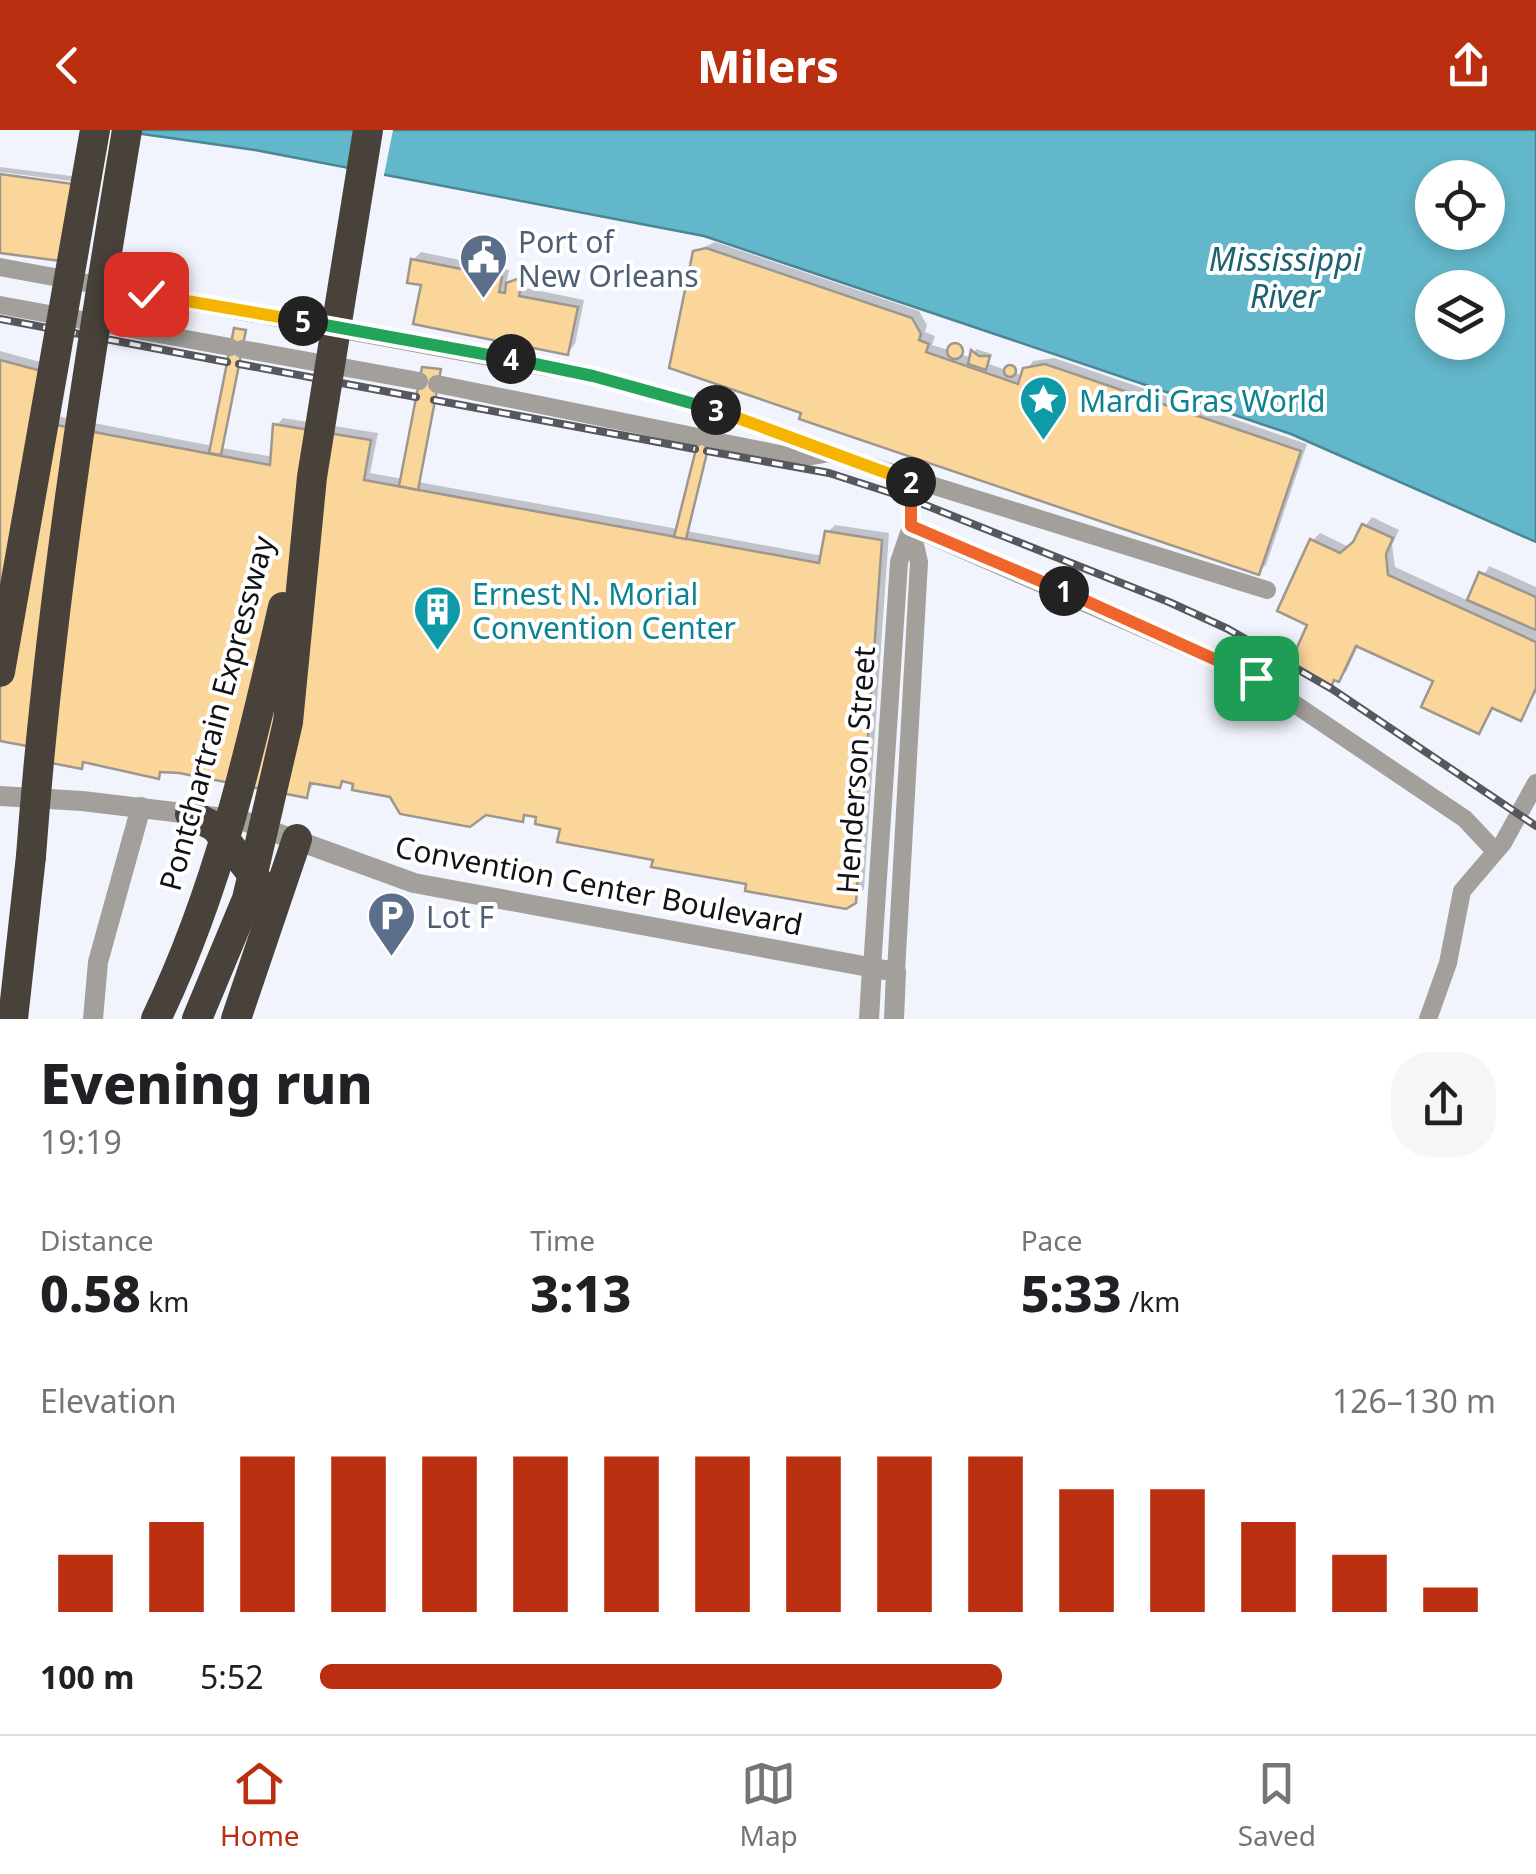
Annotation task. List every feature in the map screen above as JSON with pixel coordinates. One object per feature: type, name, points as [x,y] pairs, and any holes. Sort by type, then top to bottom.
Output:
[{"type":"highway","points":[[0,672],[95,130]]},
{"type":"highway","points":[[14,1019],[42,714],[67,498],[127,130]]},
{"type":"highway","points":[[197,1019],[247,899],[269,820],[288,722],[312,478],[368,130]]},
{"type":"highway","points":[[0,560],[63,311]]},
{"type":"highway","name":"Pontchartrain Expressway","points":[[156,1019],[179,972],[221,853],[312,478]]},
{"type":"highway","points":[[190,814],[215,827],[241,857],[266,891],[272,916]]},
{"type":"highway","points":[[236,1019],[297,839]]},
{"type":"highway","points":[[0,968],[31,856]]},
{"type":"street","points":[[0,267],[437,345],[641,389],[731,414],[829,453],[1268,590]]},
{"type":"street","points":[[0,305],[428,382],[799,458],[829,453]]},
{"type":"street","points":[[635,422],[641,389]]},
{"type":"street","name":"Henderson Street","points":[[894,1019],[919,562],[911,526],[911,478]]},
{"type":"street","points":[[911,526],[1256,678],[1465,818],[1496,850]]},
{"type":"street","name":"Henderson Street","points":[[869,1019],[899,562],[911,526]]},
{"type":"street","points":[[893,655],[914,656]]},
{"type":"street","points":[[1428,1019],[1448,963],[1462,890],[1496,850],[1536,784]]},
{"type":"street","name":"Convention Center Boulevard","points":[[0,796],[242,820],[414,883],[896,972]]},
{"type":"street","points":[[93,1019],[101,948],[141,807]]},
{"type":"water","name":"Mississippi River","points":[[114,130],[1536,130],[1536,542],[1291,434],[704,236],[255,150]]},
{"type":"pier","points":[[356,130],[393,130],[383,180],[348,174]]},
{"type":"building","points":[[0,174],[73,184],[61,261],[0,253]]},
{"type":"building","points":[[706,248],[912,318],[921,334],[919,340],[929,344],[926,352],[1018,384],[1023,368],[1045,364],[1301,451],[1259,575],[799,419],[801,413],[669,368],[693,251]]},
{"type":"building","name":"Port of New Orleans","points":[[411,259],[502,277],[499,292],[505,293],[506,283],[523,277],[519,296],[578,307],[568,355],[413,324],[421,285],[407,283]]},
{"type":"building","points":[[234,328],[246,330],[221,455],[209,453]]},
{"type":"building","points":[[955,343],[963,351],[955,359],[947,351]]},
{"type":"building","points":[[971,350],[979,356],[990,356],[986,370],[968,364]]},
{"type":"building","name":"Ernest N. Morial Convention Center","points":[[0,360],[60,376],[51,424],[270,465],[273,424],[371,440],[364,480],[819,563],[825,531],[882,540],[856,903],[846,909],[745,891],[746,884],[651,867],[653,860],[557,842],[560,829],[535,824],[536,817],[524,815],[523,822],[486,815],[470,827],[400,814],[390,797],[352,790],[353,784],[342,781],[340,788],[310,783],[307,798],[179,773],[160,772],[159,779],[83,762],[82,769],[41,761],[43,749],[0,741]]},
{"type":"building","points":[[1005,366],[1015,366],[1015,376],[1005,376]]},
{"type":"building","points":[[422,367],[441,369],[418,490],[399,486]]},
{"type":"building","points":[[704,417],[715,420],[686,539],[674,537]]},
{"type":"building","points":[[1362,524],[1393,538],[1386,554],[1388,575],[1536,642],[1536,688],[1521,721],[1492,708],[1479,734],[1421,707],[1433,681],[1356,646],[1339,682],[1334,680],[1331,687],[1294,670],[1297,664],[1291,661],[1307,625],[1277,611],[1310,539],[1340,553],[1353,542]]},
{"type":"building","points":[[1479,572],[1536,597],[1536,630],[1467,600]]},
{"type":"railway","points":[[0,319],[227,362]]},
{"type":"railway","points":[[239,364],[416,397]]},
{"type":"railway","points":[[434,400],[695,449]]},
{"type":"railway","points":[[707,451],[829,473],[910,499],[1169,602],[1228,629],[1332,689],[1536,826]]},
{"type":"place","name":"Port of New Orleans","points":[[483,300]]},
{"type":"place","name":"Mardi Gras World","points":[[1044,442]]},
{"type":"place","name":"Ernest N. Morial Convention Center","points":[[437,652]]},
{"type":"place","name":"Lot F","points":[[391,958]]},
{"type":"route","points":[[146,294],[586,374],[731,414],[829,453],[911,478],[911,526],[1256,678]]}]
